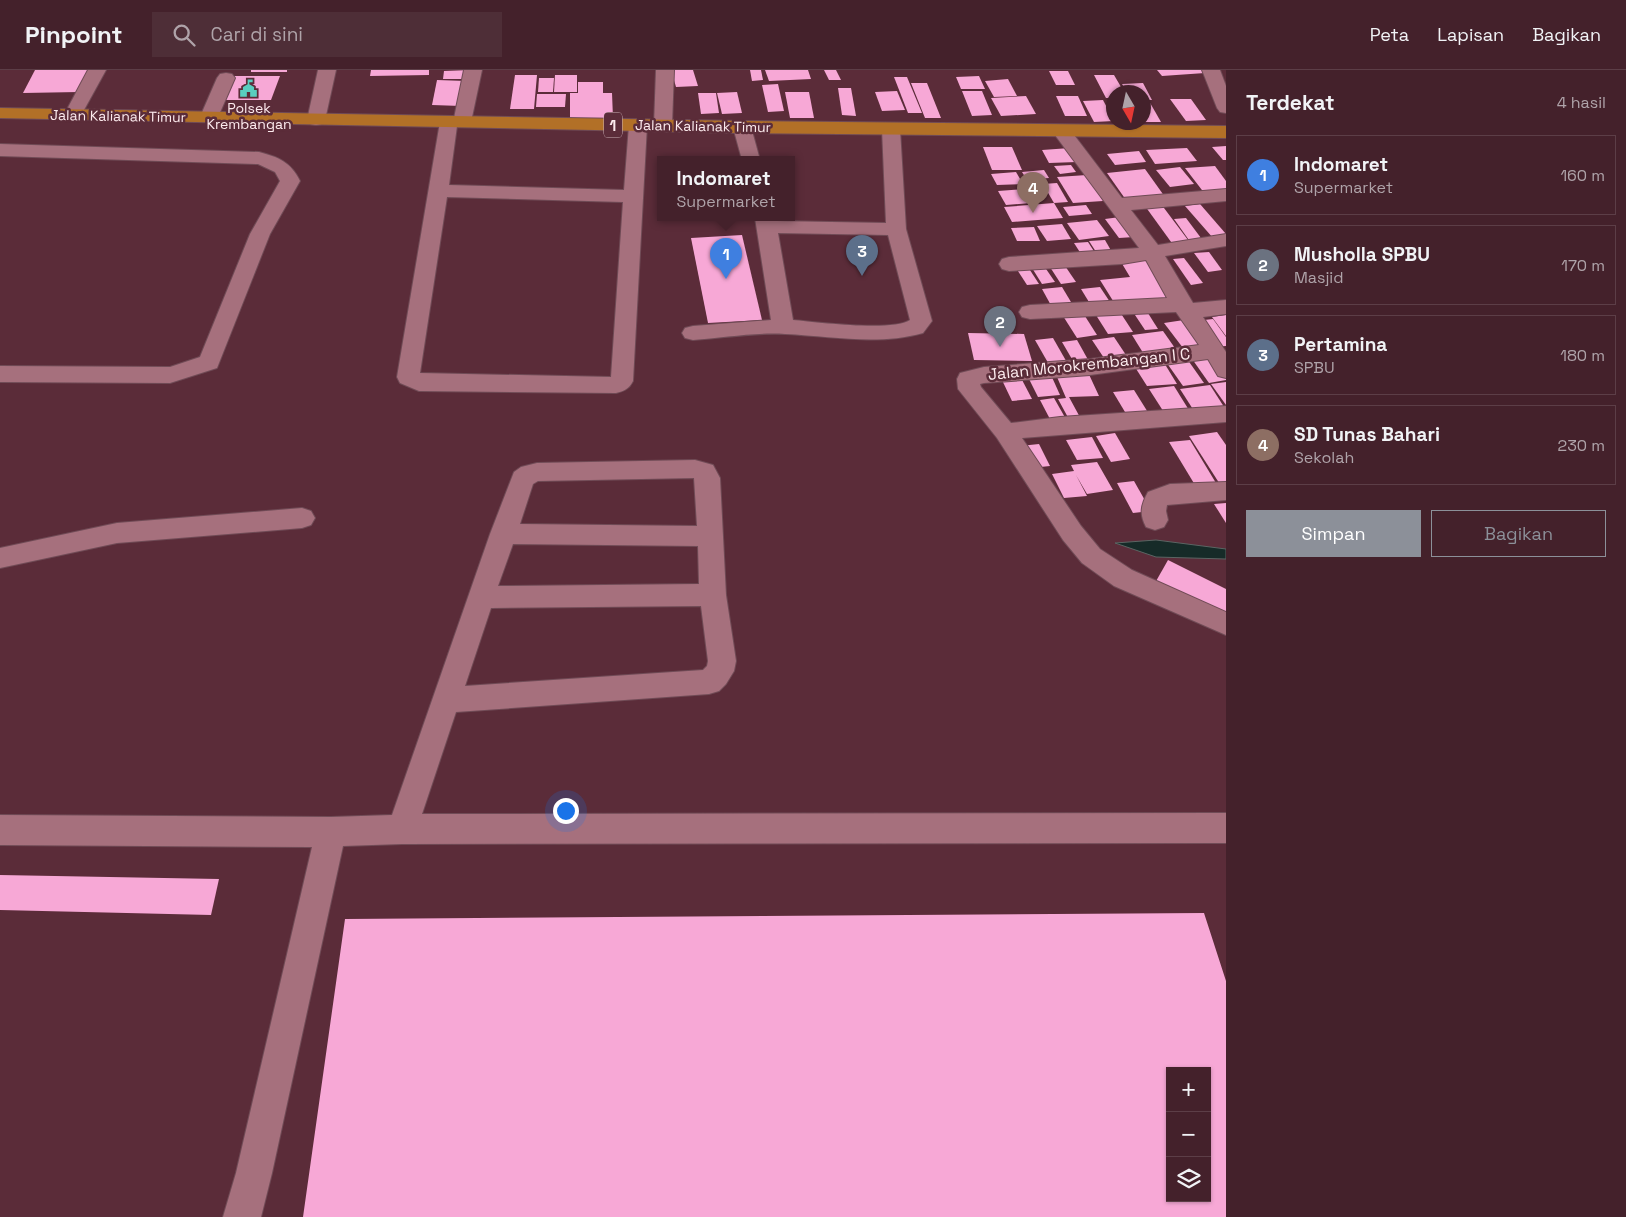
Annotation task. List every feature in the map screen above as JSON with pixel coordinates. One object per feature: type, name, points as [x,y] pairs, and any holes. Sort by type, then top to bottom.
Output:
[{"type":"highway","name":"Jalan Kalianak Timur","points":[[0,113],[742,127],[1226,132]]},
{"type":"street","points":[[73,115],[97,70]]},
{"type":"street","points":[[316,120],[327,70]]},
{"type":"street","points":[[473,70],[456,122],[438,191],[408,377],[419,383],[616,385],[622,381],[638,125]]},
{"type":"street","points":[[663,125],[665,70]]},
{"type":"street","points":[[1211,70],[1226,108]]},
{"type":"street","points":[[209,117],[226,78]]},
{"type":"street","points":[[742,127],[750,156]]},
{"type":"street","points":[[693,333],[783,326],[834,330],[901,331],[916,328],[921,321],[896,229],[892,128]]},
{"type":"street","points":[[1061,131],[1152,251],[1185,308],[1226,370]]},
{"type":"street","points":[[0,150],[259,158],[276,163],[286,170],[290,181],[260,234],[209,362],[170,376],[0,374]]},
{"type":"street","points":[[438,191],[634,196]]},
{"type":"street","points":[[1116,205],[1226,195]]},
{"type":"street","points":[[783,326],[766,222],[896,229]]},
{"type":"street","points":[[1009,264],[1122,257],[1226,240]]},
{"type":"street","points":[[1030,312],[1226,307]]},
{"type":"street","name":"Jalan Morokrembangan I C","points":[[1005,432],[970,389],[968,379],[984,375],[1090,367],[1212,351]]},
{"type":"street","points":[[1226,414],[1178,419],[1070,424],[1005,432],[1072,533],[1091,556],[1123,578],[1226,624]]},
{"type":"street","points":[[402,828],[503,534],[524,479],[530,474],[695,469],[704,472],[708,478],[713,595],[722,661],[721,670],[717,676],[709,682],[446,700]]},
{"type":"street","points":[[1155,520],[1153,511],[1156,499],[1170,494],[1226,491]]},
{"type":"street","points":[[0,558],[116,533],[302,518]]},
{"type":"street","points":[[503,534],[711,536]]},
{"type":"street","points":[[481,597],[713,595]]},
{"type":"street","points":[[0,830],[331,832],[402,828],[1224,834]]},
{"type":"street","points":[[242,1217],[331,832]]},
{"type":"shaded area","points":[[1156,540],[1226,549],[1226,559],[1156,557],[1115,543]]},
{"type":"building","points":[[35,70],[89,70],[79,92],[23,93]]},
{"type":"building","points":[[251,70],[287,70],[287,72],[251,72]]},
{"type":"building","points":[[371,70],[429,70],[429,75],[370,76]]},
{"type":"building","points":[[471,70],[470,79],[443,79],[444,71]]},
{"type":"building","points":[[671,70],[693,70],[698,86],[676,87]]},
{"type":"building","points":[[750,70],[761,70],[763,80],[752,81]]},
{"type":"building","points":[[765,70],[808,70],[811,79],[769,81]]},
{"type":"building","points":[[824,70],[836,70],[841,80],[829,80]]},
{"type":"building","points":[[1157,70],[1203,70],[1205,73],[1162,76]]},
{"type":"building","points":[[1049,71],[1068,71],[1075,85],[1056,85]]},
{"type":"building","points":[[515,75],[537,75],[534,109],[510,109]]},
{"type":"building","points":[[555,75],[577,75],[577,92],[554,92]]},
{"type":"building","points":[[1094,75],[1114,75],[1120,85],[1106,85],[1106,98]]},
{"type":"building","name":"Polsek Krembangan","points":[[227,76],[280,76],[271,100],[218,100]]},
{"type":"building","points":[[979,76],[985,89],[961,89],[956,77]]},
{"type":"building","points":[[894,77],[907,77],[922,113],[908,113]]},
{"type":"building","points":[[539,78],[554,78],[553,92],[538,92]]},
{"type":"building","points":[[1008,79],[1017,96],[994,97],[985,81]]},
{"type":"building","points":[[437,80],[466,81],[461,106],[432,105]]},
{"type":"building","points":[[578,82],[603,82],[603,93],[612,93],[613,118],[570,118],[570,93],[578,93]]},
{"type":"building","points":[[911,83],[927,83],[941,118],[925,118]]},
{"type":"building","points":[[1143,83],[1144,85],[1123,85]]},
{"type":"building","points":[[778,84],[784,111],[768,112],[762,85]]},
{"type":"building","points":[[838,88],[851,88],[856,116],[842,115]]},
{"type":"building","points":[[897,91],[905,110],[882,111],[875,92]]},
{"type":"building","points":[[962,91],[982,91],[992,115],[972,116]]},
{"type":"building","points":[[737,92],[742,113],[722,114],[717,93]]},
{"type":"building","points":[[785,92],[809,92],[814,118],[790,118]]},
{"type":"building","points":[[698,93],[716,93],[719,113],[701,114]]},
{"type":"building","points":[[537,94],[566,94],[565,107],[536,107]]},
{"type":"building","points":[[1026,96],[1036,114],[1001,116],[991,98]]},
{"type":"building","points":[[1056,96],[1078,96],[1087,116],[1065,116]]},
{"type":"building","points":[[1170,99],[1191,99],[1206,120],[1186,121]]},
{"type":"building","points":[[1103,100],[1106,106],[1106,121],[1094,122],[1083,101]]},
{"type":"building","points":[[1151,104],[1161,122],[1151,122]]},
{"type":"building","points":[[1226,146],[1226,160],[1223,160],[1212,147]]},
{"type":"building","points":[[983,147],[1012,147],[1022,170],[992,170]]},
{"type":"building","points":[[1070,148],[1077,162],[1049,163],[1042,150]]},
{"type":"building","points":[[1187,148],[1197,161],[1155,164],[1146,150]]},
{"type":"building","points":[[1139,151],[1146,162],[1115,165],[1107,154]]},
{"type":"building","points":[[1071,165],[1076,172],[1060,174],[1054,166]]},
{"type":"building","points":[[1215,166],[1226,181],[1226,193],[1205,194],[1185,168]]},
{"type":"building","points":[[1180,167],[1194,184],[1170,187],[1156,170]]},
{"type":"building","points":[[1145,169],[1165,197],[1126,200],[1107,173]]},
{"type":"building","points":[[1044,170],[1049,178],[1027,180],[1022,172]]},
{"type":"building","points":[[1016,172],[1023,184],[997,185],[991,174]]},
{"type":"building","points":[[1087,175],[1103,201],[1073,203],[1057,177]]},
{"type":"building","points":[[1057,183],[1068,202],[1054,203],[1043,184]]},
{"type":"building","points":[[1023,189],[1031,203],[1006,205],[998,191]]},
{"type":"building","points":[[1054,203],[1063,218],[1012,222],[1004,207]]},
{"type":"building","points":[[1161,204],[1191,244],[1174,246],[1145,206]]},
{"type":"building","points":[[1200,204],[1226,236],[1213,238],[1185,206]]},
{"type":"building","points":[[1086,205],[1092,214],[1069,216],[1063,207]]},
{"type":"building","points":[[1120,217],[1134,237],[1119,238],[1105,219]]},
{"type":"building","points":[[1186,218],[1204,242],[1191,243],[1174,219]]},
{"type":"building","points":[[1097,220],[1109,236],[1079,240],[1067,223]]},
{"type":"building","points":[[1062,224],[1071,239],[1047,241],[1037,226]]},
{"type":"building","points":[[1034,227],[1040,241],[1017,241],[1011,228]]},
{"type":"building","points":[[742,235],[762,320],[708,323],[691,238]]},
{"type":"building","points":[[1105,240],[1113,254],[1098,255],[1089,241]]},
{"type":"building","points":[[1088,242],[1097,256],[1083,257],[1074,243]]},
{"type":"building","points":[[1209,252],[1222,270],[1208,272],[1194,253]]},
{"type":"building","points":[[1184,258],[1203,283],[1191,285],[1173,259]]},
{"type":"building","points":[[1148,260],[1174,299],[1115,304],[1100,280],[1130,277],[1121,262]]},
{"type":"building","points":[[1063,263],[1076,282],[1061,284],[1048,264]]},
{"type":"building","points":[[1044,266],[1055,282],[1042,284],[1032,268]]},
{"type":"building","points":[[1028,267],[1039,284],[1027,285],[1016,268]]},
{"type":"building","points":[[1062,287],[1074,307],[1053,309],[1042,289]]},
{"type":"building","points":[[1100,287],[1112,305],[1092,307],[1081,289]]},
{"type":"building","points":[[1118,309],[1133,332],[1108,334],[1094,312]]},
{"type":"building","points":[[1146,310],[1158,329],[1145,330],[1133,312]]},
{"type":"building","points":[[1083,313],[1097,335],[1077,338],[1063,316]]},
{"type":"building","points":[[1226,315],[1226,336],[1212,317]]},
{"type":"building","points":[[1213,319],[1226,337],[1226,346],[1213,347],[1195,321]]},
{"type":"building","points":[[1184,320],[1202,346],[1183,348],[1164,323]]},
{"type":"building","points":[[1163,331],[1177,351],[1145,356],[1132,335]]},
{"type":"building","points":[[968,333],[1024,334],[1032,361],[974,360]]},
{"type":"building","points":[[1114,337],[1128,358],[1106,361],[1092,340]]},
{"type":"building","points":[[1053,338],[1069,366],[1051,368],[1035,340]]},
{"type":"building","points":[[1077,340],[1091,365],[1076,366],[1062,342]]},
{"type":"building","points":[[1210,354],[1226,376],[1226,380],[1209,383],[1190,356]]},
{"type":"building","points":[[1185,356],[1204,383],[1183,386],[1164,359]]},
{"type":"building","points":[[1163,361],[1177,384],[1147,386],[1133,364]]},
{"type":"building","points":[[1086,368],[1099,396],[1069,397],[1082,421],[1071,423],[1058,399],[1066,398],[1054,370]]},
{"type":"building","points":[[1051,375],[1060,395],[1038,397],[1028,377]]},
{"type":"building","points":[[1020,376],[1032,399],[1012,401],[1001,378]]},
{"type":"building","points":[[1226,382],[1226,405],[1211,384]]},
{"type":"building","points":[[1210,385],[1226,410],[1196,414],[1180,389]]},
{"type":"building","points":[[1174,386],[1192,415],[1167,417],[1149,389]]},
{"type":"building","points":[[1134,390],[1149,414],[1128,417],[1113,392]]},
{"type":"building","points":[[1054,398],[1067,421],[1052,423],[1040,400]]},
{"type":"building","points":[[1217,432],[1226,445],[1226,488],[1223,489],[1189,436]]},
{"type":"building","points":[[1115,433],[1130,459],[1111,462],[1096,436]]},
{"type":"building","points":[[1092,437],[1103,458],[1077,460],[1066,440]]},
{"type":"building","points":[[1190,440],[1219,488],[1198,490],[1169,442]]},
{"type":"building","points":[[1039,444],[1050,466],[1031,468],[1020,446]]},
{"type":"building","points":[[1097,462],[1113,490],[1087,494],[1076,475],[1087,496],[1064,498],[1052,474],[1074,471],[1071,465]]},
{"type":"building","points":[[1134,481],[1151,511],[1133,513],[1117,483]]},
{"type":"building","points":[[1226,503],[1226,523],[1214,504]]},
{"type":"building","points":[[1168,560],[1226,589],[1226,620],[1155,583]]},
{"type":"building","points":[[0,875],[219,879],[211,915],[0,910]]},
{"type":"building","points":[[1204,913],[1226,981],[1226,1217],[303,1217],[345,919]]},
{"type":"place","name":"Polsek Krembangan","points":[[249,88]]},
{"type":"place","name":"SD Tunas Bahari","points":[[1033,213]]},
{"type":"place","name":"Pertamina","points":[[862,276]]},
{"type":"place","name":"Indomaret","points":[[726,279]]},
{"type":"place","name":"Musholla SPBU","points":[[1000,347]]}]
